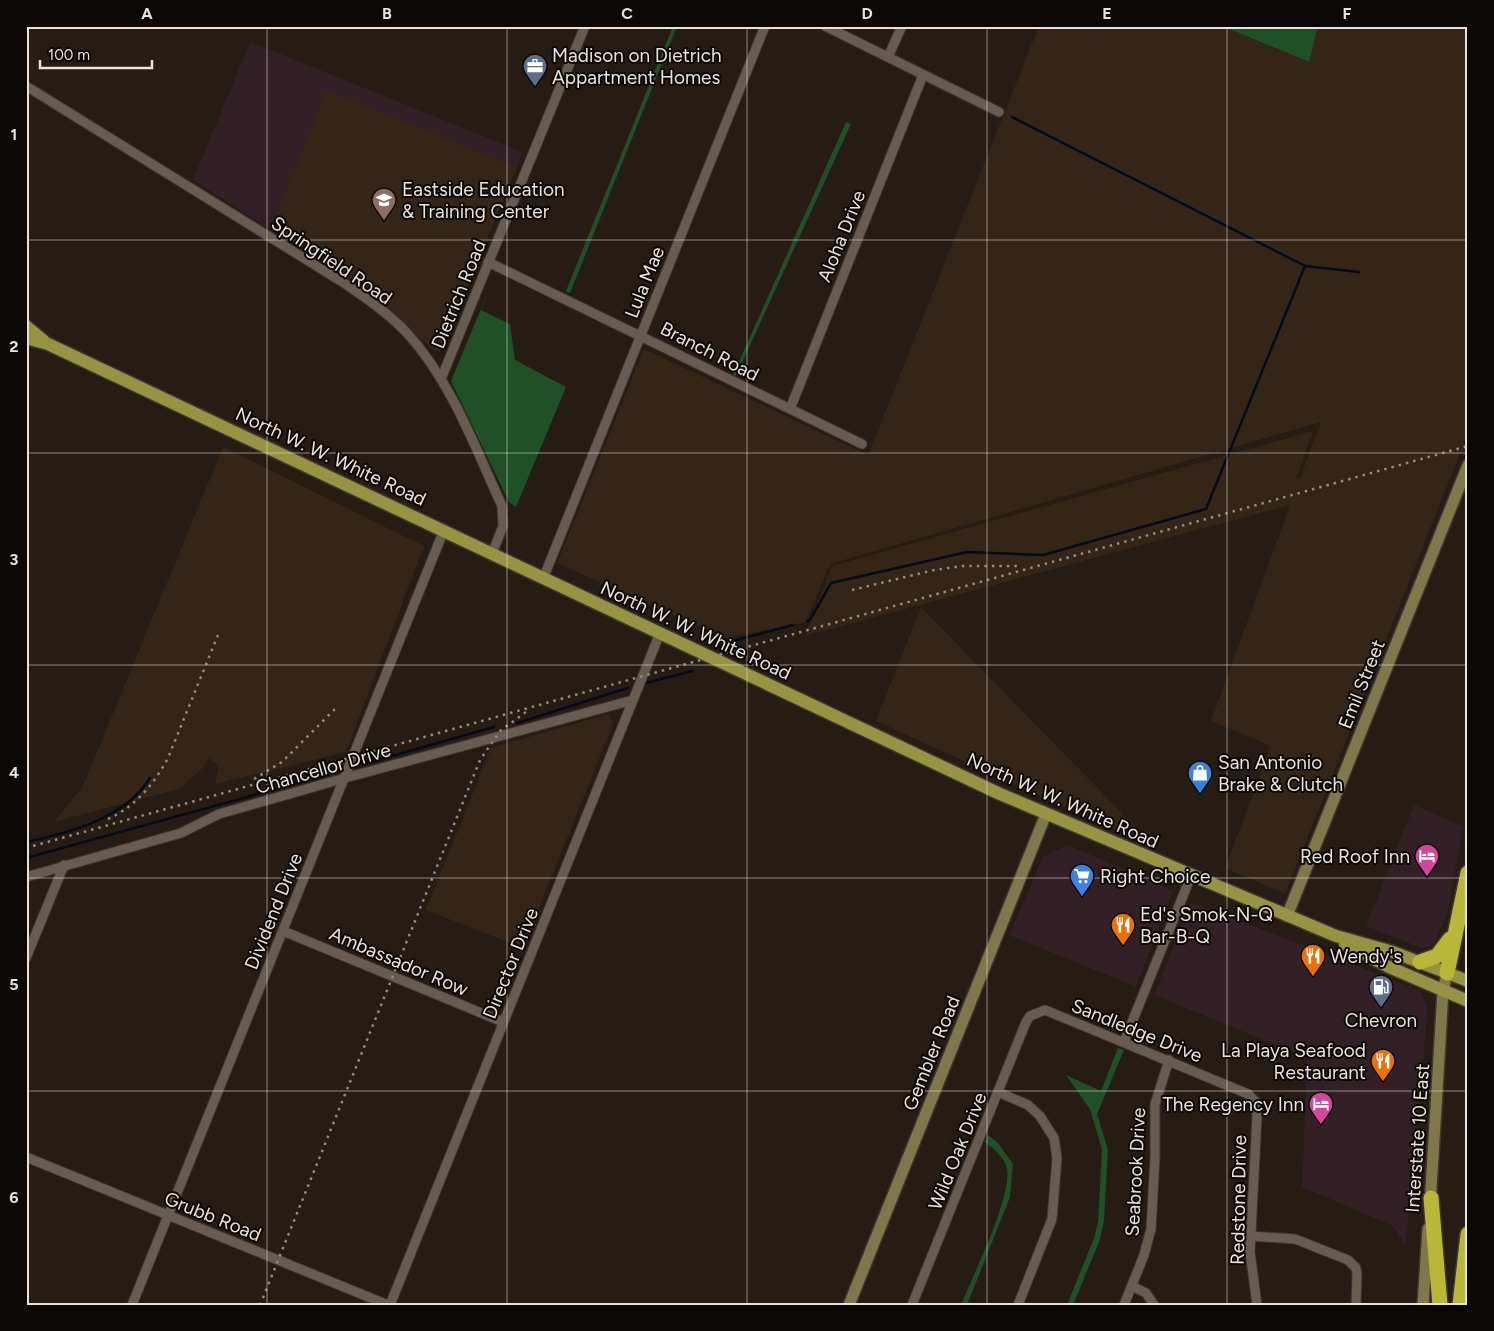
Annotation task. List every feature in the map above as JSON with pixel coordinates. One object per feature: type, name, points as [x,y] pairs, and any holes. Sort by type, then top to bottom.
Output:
[{"type":"highway","points":[[1447,973],[1468,873]]},
{"type":"highway","points":[[1420,962],[1437,956],[1454,933]]},
{"type":"highway","points":[[1431,1198],[1440,1305]]},
{"type":"highway","points":[[1460,1305],[1468,1234]]},
{"type":"main road","name":"North W. W. White Road","points":[[26,326],[48,344]]},
{"type":"main road","name":"North W. W. White Road","points":[[26,338],[48,344],[947,770],[1191,876],[1336,936],[1394,952],[1468,982]]},
{"type":"main road","name":"Emil Street","points":[[1287,916],[1468,465]]},
{"type":"main road","name":"Gembler Road","points":[[849,1305],[1046,814]]},
{"type":"main road","name":"North W. W. White Road","points":[[1336,936],[1364,954],[1468,1001]]},
{"type":"main road","name":"Interstate 10 East","points":[[1423,1305],[1443,991],[1447,973]]},
{"type":"street","name":"Dietrich Road","points":[[441,379],[585,26]]},
{"type":"street","name":"Lula Mae","points":[[543,578],[765,26]]},
{"type":"street","points":[[825,26],[999,112]]},
{"type":"street","points":[[888,57],[902,26]]},
{"type":"street","name":"Aloha Drive","points":[[790,409],[923,75]]},
{"type":"street","name":"Springfield Road","points":[[26,86],[344,283],[381,309],[407,333],[441,379],[502,506],[503,526],[492,554]]},
{"type":"street","name":"Branch Road","points":[[488,262],[862,444]]},
{"type":"street","name":"Dividend Drive","points":[[132,1305],[444,530]]},
{"type":"street","name":"Director Drive","points":[[389,1305],[660,633]]},
{"type":"street","name":"Chancellor Drive","points":[[26,876],[181,833],[219,814],[633,700]]},
{"type":"street","points":[[26,958],[64,865]]},
{"type":"street","points":[[1124,1042],[1191,876]]},
{"type":"street","name":"Ambassador Row","points":[[283,930],[503,1022]]},
{"type":"street","name":"Sandledge Drive","points":[[1036,1012],[1045,1010],[1169,1060],[1252,1097]]},
{"type":"street","name":"Wild Oak Drive","points":[[912,1305],[1026,1022],[1036,1012]]},
{"type":"street","name":"Seabrook Drive","points":[[1124,1305],[1151,1229],[1156,1157],[1155,1104],[1169,1060]]},
{"type":"street","points":[[998,1092],[1028,1105],[1040,1116],[1054,1138],[1057,1158],[1052,1219],[1018,1305]]},
{"type":"street","name":"Redstone Drive","points":[[1252,1097],[1257,1116],[1250,1252],[1257,1305]]},
{"type":"street","name":"Grubb Road","points":[[26,1157],[389,1305]]},
{"type":"street","points":[[1250,1236],[1295,1240],[1348,1260],[1356,1268],[1356,1305]]},
{"type":"street","points":[[1132,1286],[1146,1293],[1154,1305]]},
{"type":"shaded area","points":[[1039,26],[1222,26],[1309,62],[1318,26],[1468,26],[1468,452],[1460,454],[1285,894],[1225,868],[1271,746],[1211,721],[1290,505],[805,636],[832,566],[1313,431],[1296,479],[1300,478],[1321,422],[830,564],[806,622],[725,638],[557,563],[644,349],[868,455]]},
{"type":"shaded area","points":[[250,42],[523,152],[517,167],[327,90],[270,229],[193,180]]},
{"type":"shaded area","name":"Eastside Education & Training Center","points":[[327,90],[517,167],[440,352],[432,349],[366,289],[270,229]]},
{"type":"shaded area","points":[[223,447],[424,546],[346,752],[215,784],[219,766],[208,758],[205,766],[179,789],[54,822],[83,786]]},
{"type":"shaded area","points":[[921,607],[1157,849],[876,721]]},
{"type":"shaded area","points":[[608,714],[614,722],[523,948],[426,910],[491,748]]},
{"type":"shaded area","points":[[1414,805],[1463,826],[1448,911],[1434,944],[1422,948],[1366,926]]},
{"type":"shaded area","points":[[1068,845],[1173,891],[1136,987],[1009,935],[1043,857]]},
{"type":"shaded area","points":[[1191,902],[1419,990],[1428,1006],[1406,1245],[1393,1226],[1302,1187],[1307,1058],[1154,995]]},
{"type":"green space","points":[[673,26],[677,26],[570,293],[566,291]]},
{"type":"green space","points":[[1222,26],[1318,26],[1309,62]]},
{"type":"green space","points":[[846,122],[851,124],[736,376],[733,375]]},
{"type":"green space","points":[[495,275],[481,310],[510,324],[515,360],[566,387],[516,507],[509,502],[451,381]]},
{"type":"green space","points":[[1118,1048],[1124,1050],[1097,1114],[1108,1150],[1104,1221],[1099,1242],[1073,1305],[1067,1305],[1094,1238],[1098,1222],[1102,1149],[1090,1109],[1066,1075],[1101,1091]]},
{"type":"green space","points":[[988,1135],[998,1143],[1013,1164],[1010,1197],[967,1305],[961,1305],[998,1216],[1007,1182],[1006,1165],[995,1150],[985,1142]]},
{"type":"waterway","points":[[1012,117],[1305,266],[1359,272]]},
{"type":"waterway","points":[[807,621],[810,620],[831,583],[967,552],[1043,555],[1206,509],[1305,266]]},
{"type":"waterway","points":[[721,647],[725,643],[793,625]]},
{"type":"waterway","points":[[646,683],[692,671]]},
{"type":"waterway","points":[[517,723],[628,688]]},
{"type":"waterway","points":[[367,763],[494,727]]},
{"type":"waterway","points":[[26,858],[334,773]]},
{"type":"waterway","points":[[26,842],[60,834],[95,822],[127,804],[140,792],[150,778]]},
{"type":"railway","points":[[26,848],[1468,446]]},
{"type":"railway","points":[[852,590],[934,570],[963,566],[1019,566]]},
{"type":"railway","points":[[108,819],[127,808],[143,794],[163,768],[218,635]]},
{"type":"railway","points":[[254,779],[282,762],[335,709]]},
{"type":"railway","points":[[260,1305],[480,760],[500,731],[526,712]]},
{"type":"place","name":"Madison on Dietrich Appartment Homes","points":[[535,87]]},
{"type":"place","name":"Eastside Education & Training Center","points":[[384,221]]},
{"type":"place","name":"San Antonio Brake & Clutch","points":[[1200,794]]},
{"type":"place","name":"Red Roof Inn","points":[[1427,877]]},
{"type":"place","name":"Right Choice","points":[[1082,897]]},
{"type":"place","name":"Ed's Smok-N-Q Bar-B-Q","points":[[1123,946]]},
{"type":"place","name":"Wendy's","points":[[1313,977]]},
{"type":"place","name":"Chevron","points":[[1381,1008]]},
{"type":"place","name":"La Playa Seafood Restaurant","points":[[1383,1082]]},
{"type":"place","name":"The Regency Inn","points":[[1321,1125]]}]
